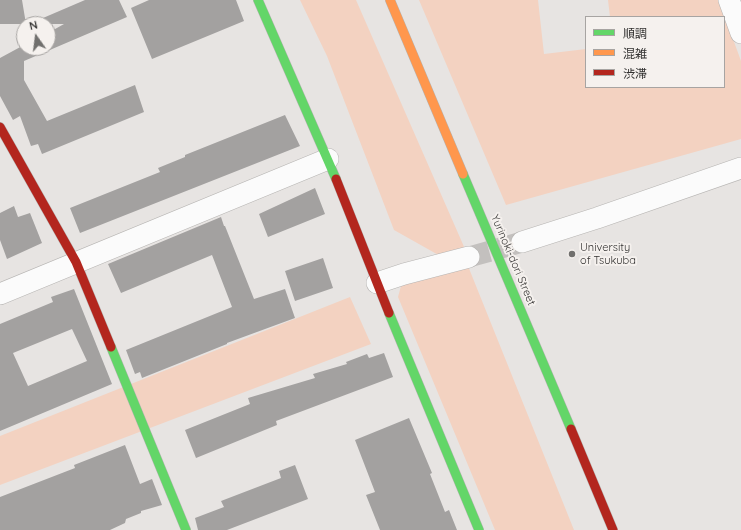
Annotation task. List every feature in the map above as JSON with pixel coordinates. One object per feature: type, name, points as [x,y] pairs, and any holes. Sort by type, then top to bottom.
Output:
[{"type":"street","points":[[258,0],[328,159],[479,530]]},
{"type":"street","name":"Yurinoki-dori Street","points":[[390,0],[613,530]]},
{"type":"street","points":[[729,0],[741,33]]},
{"type":"street","points":[[0,126],[76,262],[186,530]]},
{"type":"street","points":[[0,294],[328,159]]},
{"type":"street","points":[[522,242],[597,218],[741,168]]},
{"type":"street","points":[[378,283],[404,274],[469,257]]},
{"type":"shaded area","points":[[300,0],[356,0],[465,249],[442,257],[394,230],[327,56]]},
{"type":"shaded area","points":[[419,0],[538,0],[544,54],[585,49],[585,88],[725,88],[725,16],[610,16],[608,0],[722,0],[741,61],[741,139],[506,205]]},
{"type":"shaded area","points":[[466,261],[574,530],[495,530],[398,297],[401,286],[411,278]]},
{"type":"shaded area","points":[[350,297],[371,344],[0,485],[0,436]]},
{"type":"building","points":[[0,0],[22,0],[25,16],[16,16],[16,24],[0,24]]},
{"type":"building","points":[[85,0],[119,0],[127,17],[56,47],[56,28],[64,24],[56,24],[56,16],[48,16]]},
{"type":"building","points":[[149,0],[236,0],[244,21],[152,59],[131,8]]},
{"type":"building","points":[[16,49],[16,56],[36,56],[24,61],[24,80],[47,121],[135,85],[144,112],[42,154],[38,144],[31,146],[20,116],[13,120],[0,96],[0,58]]},
{"type":"building","points":[[285,115],[300,146],[80,233],[70,208],[160,172],[158,168],[185,157],[185,155]]},
{"type":"building","points":[[315,188],[325,214],[268,237],[259,214]]},
{"type":"building","points":[[14,206],[18,217],[30,213],[42,243],[7,259],[0,240],[0,213]]},
{"type":"building","points":[[221,217],[254,299],[285,289],[295,318],[227,343],[142,378],[140,372],[135,374],[126,350],[232,307],[212,255],[121,293],[108,264]]},
{"type":"building","points":[[323,258],[333,288],[295,301],[285,271]]},
{"type":"building","points":[[74,289],[112,384],[0,431],[0,324],[53,302],[51,297]],"holes":[[[72,329],[87,361],[28,386],[13,353]]]},
{"type":"building","points":[[384,353],[393,377],[276,421],[277,425],[196,458],[185,430],[250,404],[248,398],[315,378],[313,374],[347,364],[346,362],[367,354],[369,358]]},
{"type":"building","points":[[409,418],[432,473],[430,474],[445,512],[449,510],[457,530],[380,530],[366,495],[375,492],[355,440]]},
{"type":"building","points":[[125,445],[140,484],[152,479],[162,505],[141,511],[141,513],[126,519],[125,523],[110,530],[0,530],[0,497],[75,468],[74,465]]},
{"type":"building","points":[[295,465],[308,499],[227,530],[198,530],[195,518],[224,507],[221,501],[281,478],[279,471]]},
{"type":"tunnel","points":[[469,257],[522,242]]},
{"type":"traffic: fast","points":[[258,0],[336,179]]},
{"type":"traffic: fast","points":[[463,174],[571,429]]},
{"type":"traffic: fast","points":[[389,313],[479,530]]},
{"type":"traffic: fast","points":[[111,347],[186,530]]},
{"type":"traffic: slow","points":[[390,0],[463,174]]},
{"type":"traffic: jam","points":[[0,127],[76,262],[111,347]]},
{"type":"traffic: jam","points":[[336,179],[389,313]]},
{"type":"traffic: jam","points":[[571,429],[613,530]]},
{"type":"place","name":"University of Tsukuba","points":[[572,254]]}]
